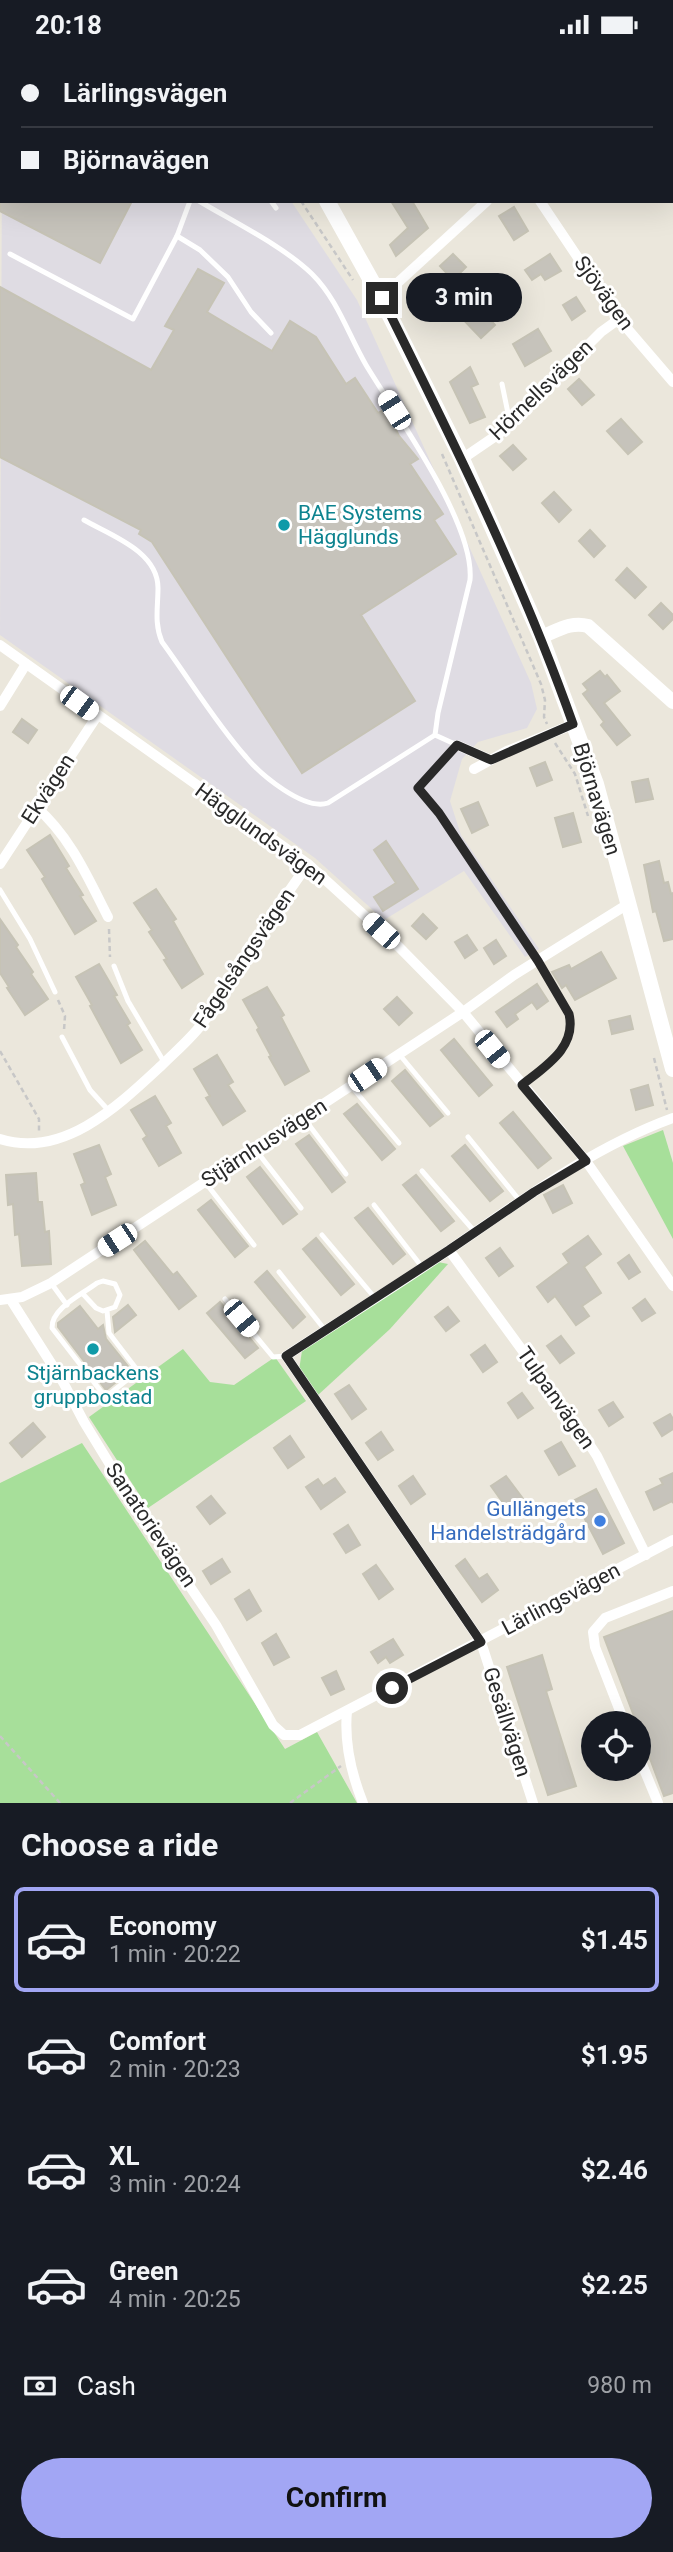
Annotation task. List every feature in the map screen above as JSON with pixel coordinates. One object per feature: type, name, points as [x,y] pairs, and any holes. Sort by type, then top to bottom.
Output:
[{"type":"main road","name":"Björnavägen","points":[[328,203],[382,298],[462,459],[541,638],[596,784],[673,1069]]},
{"type":"street","points":[[382,298],[485,203]]},
{"type":"street","name":"Sjövägen","points":[[541,203],[620,319],[673,382]]},
{"type":"street","name":"Hörnellsvägen","points":[[462,459],[500,433],[601,332],[620,319]]},
{"type":"street","points":[[541,638],[577,623],[588,627],[673,702]]},
{"type":"street","name":"Hägglundsvägen","points":[[0,645],[308,864],[399,947],[463,1012],[586,1161],[673,1286]]},
{"type":"street","points":[[0,706],[26,664]]},
{"type":"street","name":"Ekvägen","points":[[0,864],[97,716]]},
{"type":"street","points":[[474,769],[573,724]]},
{"type":"street","points":[[457,745],[491,760]]},
{"type":"street","points":[[36,807],[53,824],[74,853],[108,917]]},
{"type":"street","name":"Fågelsångsvägen","points":[[0,1139],[37,1144],[74,1132],[109,1111],[164,1062],[205,1020],[308,864]]},
{"type":"street","name":"Stjärnhusvägen","points":[[5,1300],[32,1293],[51,1283],[628,904]]},
{"type":"street","points":[[286,1356],[520,1201],[621,1141],[671,1119]]},
{"type":"street","name":"Tulpanvägen","points":[[449,1250],[597,1456],[646,1555]]},
{"type":"street","name":"Sanatorievägen","points":[[5,1300],[63,1383],[134,1504],[211,1616],[273,1725],[284,1735],[300,1735]]},
{"type":"street","name":"Gesällvägen","points":[[286,1356],[481,1642],[533,1803]]},
{"type":"street","name":"Lärlingsvägen","points":[[300,1735],[673,1540]]},
{"type":"street","points":[[620,1711],[595,1647],[593,1632],[605,1618],[673,1591]]},
{"type":"street","points":[[347,1710],[346,1741],[349,1759],[363,1803]]},
{"type":"street","points":[[649,1781],[658,1803]]},
{"type":"lane","points":[[10,254],[133,319],[177,236],[189,203]]},
{"type":"lane","points":[[84,520],[132,547],[149,563],[158,581],[156,621],[162,642],[247,758],[299,799],[314,805],[328,803],[435,735],[470,580],[470,560],[454,517],[436,479],[359,353],[341,311],[323,285],[297,261],[202,203]]},
{"type":"lane","points":[[272,203],[276,208]]},
{"type":"lane","points":[[177,236],[200,250],[228,277],[251,312],[271,333]]},
{"type":"lane","points":[[502,384],[510,423]]},
{"type":"lane","points":[[435,735],[457,745],[418,788],[439,813],[538,961],[569,1014],[572,1024],[561,1052],[522,1085]]},
{"type":"lane","points":[[0,890],[30,939],[55,992]]},
{"type":"lane","points":[[114,966],[128,1001],[164,1062]]},
{"type":"lane","points":[[62,1037],[90,1090],[109,1111]]},
{"type":"lane","points":[[399,1054],[448,1113]]},
{"type":"lane","points":[[351,1086],[398,1143]]},
{"type":"lane","points":[[303,1117],[346,1174]]},
{"type":"lane","points":[[468,1136],[520,1201]]},
{"type":"lane","points":[[255,1149],[301,1208]]},
{"type":"lane","points":[[422,1171],[475,1232]]},
{"type":"lane","points":[[205,1182],[254,1245]]},
{"type":"lane","points":[[374,1205],[422,1268]]},
{"type":"lane","points":[[322,1235],[375,1298]]},
{"type":"lane","points":[[279,1272],[325,1330]]},
{"type":"lane","points":[[83,1294],[96,1308],[107,1311],[115,1307],[119,1299],[115,1284],[100,1282],[67,1305],[54,1315],[52,1328],[107,1396],[138,1371],[110,1333],[107,1311]]},
{"type":"lane","points":[[51,1283],[67,1305]]},
{"type":"lane","points":[[225,1299],[272,1357],[286,1356]]},
{"type":"path","points":[[302,203],[354,282]]},
{"type":"path","points":[[438,445],[541,684],[545,700],[544,717],[558,750],[575,774],[589,819]]},
{"type":"path","points":[[108,917],[110,959],[114,966]]},
{"type":"path","points":[[55,992],[65,1016],[62,1037]]},
{"type":"path","points":[[0,1051],[39,1119],[37,1144]]},
{"type":"path","points":[[653,1054],[671,1119]]},
{"type":"path","points":[[0,1736],[60,1803]]},
{"type":"path","points":[[290,1803],[349,1759]]},
{"type":"shaded area","points":[[2,203],[292,203],[357,300],[531,683],[537,709],[527,728],[478,742],[462,759],[450,801],[461,835],[539,949],[525,957],[464,871],[384,920],[315,858],[0,635]]},
{"type":"green space","points":[[663,1130],[673,1163],[673,1239],[623,1146]]},
{"type":"green space","points":[[438,1262],[448,1264],[390,1329],[318,1395],[299,1370],[302,1351]]},
{"type":"green space","points":[[183,1349],[210,1382],[234,1385],[275,1357],[306,1401],[148,1508],[89,1417]]},
{"type":"green space","points":[[82,1443],[285,1749],[317,1732],[357,1803],[0,1803],[0,1483]]},
{"type":"building","points":[[0,203],[131,203],[100,263],[0,211]]},
{"type":"building","points":[[392,203],[413,203],[428,228],[396,256],[390,245],[408,228]]},
{"type":"building","points":[[514,207],[528,231],[514,240],[499,216]]},
{"type":"building","points":[[453,254],[466,267],[453,280],[440,266]]},
{"type":"building","points":[[550,254],[561,271],[545,280],[541,274],[532,280],[525,270]]},
{"type":"building","name":"BAE Systems Hägglunds","points":[[198,269],[224,283],[207,312],[272,351],[290,321],[316,337],[346,384],[355,378],[378,413],[386,409],[399,436],[418,459],[410,464],[443,514],[434,520],[456,554],[361,615],[415,701],[302,773],[152,542],[139,534],[141,530],[0,457],[0,287],[151,370],[174,330],[165,326]]},
{"type":"building","points":[[576,297],[585,311],[572,320],[563,305]]},
{"type":"building","points":[[473,301],[495,325],[481,338],[458,314]]},
{"type":"building","points":[[538,329],[551,351],[525,366],[513,344]]},
{"type":"building","points":[[470,367],[478,384],[471,387],[485,417],[470,423],[450,382]]},
{"type":"building","points":[[579,379],[594,395],[582,405],[568,389]]},
{"type":"building","points":[[621,419],[642,442],[628,454],[607,431]]},
{"type":"building","points":[[513,445],[526,459],[513,470],[500,456]]},
{"type":"building","points":[[554,492],[571,510],[559,522],[542,503]]},
{"type":"building","points":[[590,530],[605,546],[594,557],[579,541]]},
{"type":"building","points":[[627,568],[646,587],[635,598],[616,580]]},
{"type":"building","points":[[661,603],[673,615],[673,619],[663,629],[649,615]]},
{"type":"building","points":[[600,671],[605,677],[607,675],[620,691],[604,703],[630,735],[617,745],[601,725],[604,722],[583,694],[588,690],[583,684]]},
{"type":"building","points":[[22,719],[37,730],[28,743],[13,732]]},
{"type":"building","points":[[545,762],[552,780],[537,786],[530,768]]},
{"type":"building","points":[[648,779],[653,799],[636,802],[632,782]]},
{"type":"building","points":[[478,802],[488,825],[472,833],[461,809]]},
{"type":"building","points":[[573,813],[581,842],[563,847],[555,818]]},
{"type":"building","points":[[50,835],[69,866],[66,868],[83,895],[80,896],[96,921],[75,934],[42,879],[45,877],[27,850]]},
{"type":"building","points":[[386,841],[418,889],[383,911],[374,897],[396,883],[374,850]]},
{"type":"building","points":[[659,861],[664,883],[668,882],[671,894],[673,893],[673,939],[664,941],[656,911],[653,912],[644,865]]},
{"type":"building","points":[[156,889],[176,919],[173,921],[203,974],[182,988],[149,932],[152,930],[134,903]]},
{"type":"building","points":[[423,914],[437,928],[426,939],[412,926]]},
{"type":"building","points":[[0,919],[48,999],[25,1015],[0,973]]},
{"type":"building","points":[[467,935],[477,950],[465,958],[455,942]]},
{"type":"building","points":[[496,940],[506,956],[494,964],[484,948]]},
{"type":"building","points":[[601,952],[616,978],[575,1000],[566,985],[562,988],[552,972],[569,965],[571,969]]},
{"type":"building","points":[[99,964],[130,1023],[127,1025],[142,1050],[121,1063],[76,977]]},
{"type":"building","points":[[537,984],[548,1001],[537,1009],[532,1002],[515,1014],[518,1019],[507,1027],[496,1012]]},
{"type":"building","points":[[267,987],[284,1015],[281,1017],[309,1071],[285,1085],[243,1000]]},
{"type":"building","points":[[397,997],[412,1013],[399,1025],[384,1009]]},
{"type":"building","points":[[630,1016],[633,1029],[612,1034],[609,1021]]},
{"type":"building","points":[[454,1039],[492,1085],[479,1096],[441,1050]]},
{"type":"building","points":[[217,1055],[233,1082],[228,1085],[245,1111],[223,1125],[206,1098],[210,1096],[194,1069]]},
{"type":"building","points":[[405,1070],[443,1116],[430,1126],[392,1081]]},
{"type":"building","points":[[648,1085],[653,1105],[636,1110],[631,1090]]},
{"type":"building","points":[[155,1096],[171,1123],[166,1126],[181,1153],[159,1166],[143,1139],[147,1136],[131,1110]]},
{"type":"building","points":[[357,1104],[395,1149],[382,1160],[344,1114]]},
{"type":"building","points":[[513,1112],[551,1158],[538,1168],[500,1123]]},
{"type":"building","points":[[309,1135],[345,1182],[332,1192],[296,1144]]},
{"type":"building","points":[[99,1145],[111,1174],[105,1177],[116,1205],[92,1215],[81,1185],[85,1183],[74,1154]]},
{"type":"building","points":[[465,1145],[503,1191],[490,1201],[452,1156]]},
{"type":"building","points":[[260,1167],[297,1214],[283,1224],[247,1177]]},
{"type":"building","points":[[36,1173],[38,1202],[42,1202],[45,1232],[49,1231],[51,1264],[22,1266],[19,1234],[15,1235],[13,1204],[8,1205],[6,1175]]},
{"type":"building","points":[[416,1175],[454,1221],[441,1231],[403,1185]]},
{"type":"building","points":[[563,1185],[572,1203],[553,1213],[544,1195]]},
{"type":"building","points":[[211,1200],[248,1246],[235,1257],[198,1210]]},
{"type":"building","points":[[368,1208],[405,1254],[393,1264],[355,1218]]},
{"type":"building","points":[[588,1236],[601,1254],[584,1267],[601,1293],[582,1306],[589,1316],[576,1325],[555,1296],[548,1302],[537,1287],[569,1263],[563,1254]]},
{"type":"building","points":[[316,1238],[354,1284],[341,1295],[303,1249]]},
{"type":"building","points":[[145,1241],[173,1275],[177,1272],[196,1296],[179,1309],[134,1250]]},
{"type":"building","points":[[500,1248],[513,1266],[499,1276],[486,1258]]},
{"type":"building","points":[[629,1255],[640,1272],[629,1279],[618,1263]]},
{"type":"building","points":[[267,1271],[305,1317],[293,1328],[255,1282]]},
{"type":"building","points":[[645,1299],[655,1313],[642,1321],[633,1308]]},
{"type":"building","points":[[220,1302],[258,1348],[245,1358],[207,1313]]},
{"type":"building","points":[[128,1305],[136,1315],[115,1332],[113,1317]]},
{"type":"building","name":"Stjärnbackens gruppbostad","points":[[80,1306],[98,1329],[103,1325],[106,1339],[131,1370],[106,1390],[58,1327],[58,1323]]},
{"type":"building","points":[[448,1307],[459,1321],[446,1331],[435,1317]]},
{"type":"building","points":[[561,1336],[574,1353],[560,1363],[547,1346]]},
{"type":"building","points":[[485,1345],[497,1362],[483,1372],[471,1355]]},
{"type":"building","points":[[349,1385],[366,1409],[352,1419],[335,1394]]},
{"type":"building","points":[[522,1393],[533,1408],[518,1418],[508,1403]]},
{"type":"building","points":[[613,1402],[623,1417],[609,1426],[599,1410]]},
{"type":"building","points":[[670,1414],[673,1429],[662,1436],[654,1423]]},
{"type":"building","points":[[33,1423],[45,1437],[22,1457],[10,1443]]},
{"type":"building","points":[[381,1432],[393,1450],[378,1460],[366,1443]]},
{"type":"building","points":[[290,1436],[304,1457],[288,1468],[274,1448]]},
{"type":"building","points":[[561,1442],[575,1466],[559,1475],[545,1451]]},
{"type":"building","points":[[673,1473],[673,1503],[672,1501],[654,1510],[646,1492],[663,1484],[660,1479]]},
{"type":"building","points":[[413,1476],[425,1494],[411,1504],[399,1486]]},
{"type":"building","points":[[506,1476],[524,1500],[509,1511],[491,1486]]},
{"type":"building","points":[[335,1478],[345,1492],[321,1509],[306,1487],[318,1479],[323,1486]]},
{"type":"building","name":"Gullängets Handelsträdgård","points":[[596,1489],[624,1543],[603,1554],[575,1500]]},
{"type":"building","points":[[211,1496],[225,1513],[210,1524],[197,1507]]},
{"type":"building","points":[[348,1525],[360,1545],[346,1553],[334,1534]]},
{"type":"building","points":[[222,1559],[230,1572],[211,1584],[203,1571]]},
{"type":"building","points":[[465,1559],[479,1579],[487,1574],[498,1590],[482,1602],[456,1566]]},
{"type":"building","points":[[376,1565],[393,1589],[379,1599],[363,1574]]},
{"type":"building","points":[[249,1590],[261,1611],[247,1620],[235,1599]]},
{"type":"building","points":[[673,1611],[673,1793],[664,1796],[651,1761],[651,1711],[632,1711],[604,1637]]},
{"type":"building","points":[[276,1634],[289,1657],[274,1665],[262,1643]]},
{"type":"building","points":[[393,1639],[403,1655],[390,1663],[386,1657],[378,1663],[371,1652]]},
{"type":"building","points":[[542,1655],[552,1689],[546,1691],[576,1786],[548,1795],[507,1667]]},
{"type":"building","points":[[336,1671],[344,1689],[331,1695],[322,1678]]},
{"type":"place","name":"BAE Systems Hägglunds","points":[[284,525]]},
{"type":"place","name":"Stjärnbackens gruppbostad","points":[[93,1349]]},
{"type":"place","name":"Gullängets Handelsträdgård","points":[[600,1521]]},
{"type":"route","points":[[382,298],[462,459],[541,638],[573,724],[491,760],[457,745],[418,788],[439,813],[538,961],[569,1014],[572,1024],[561,1052],[522,1085],[586,1161],[534,1192],[286,1356],[481,1642],[392,1688]]}]
